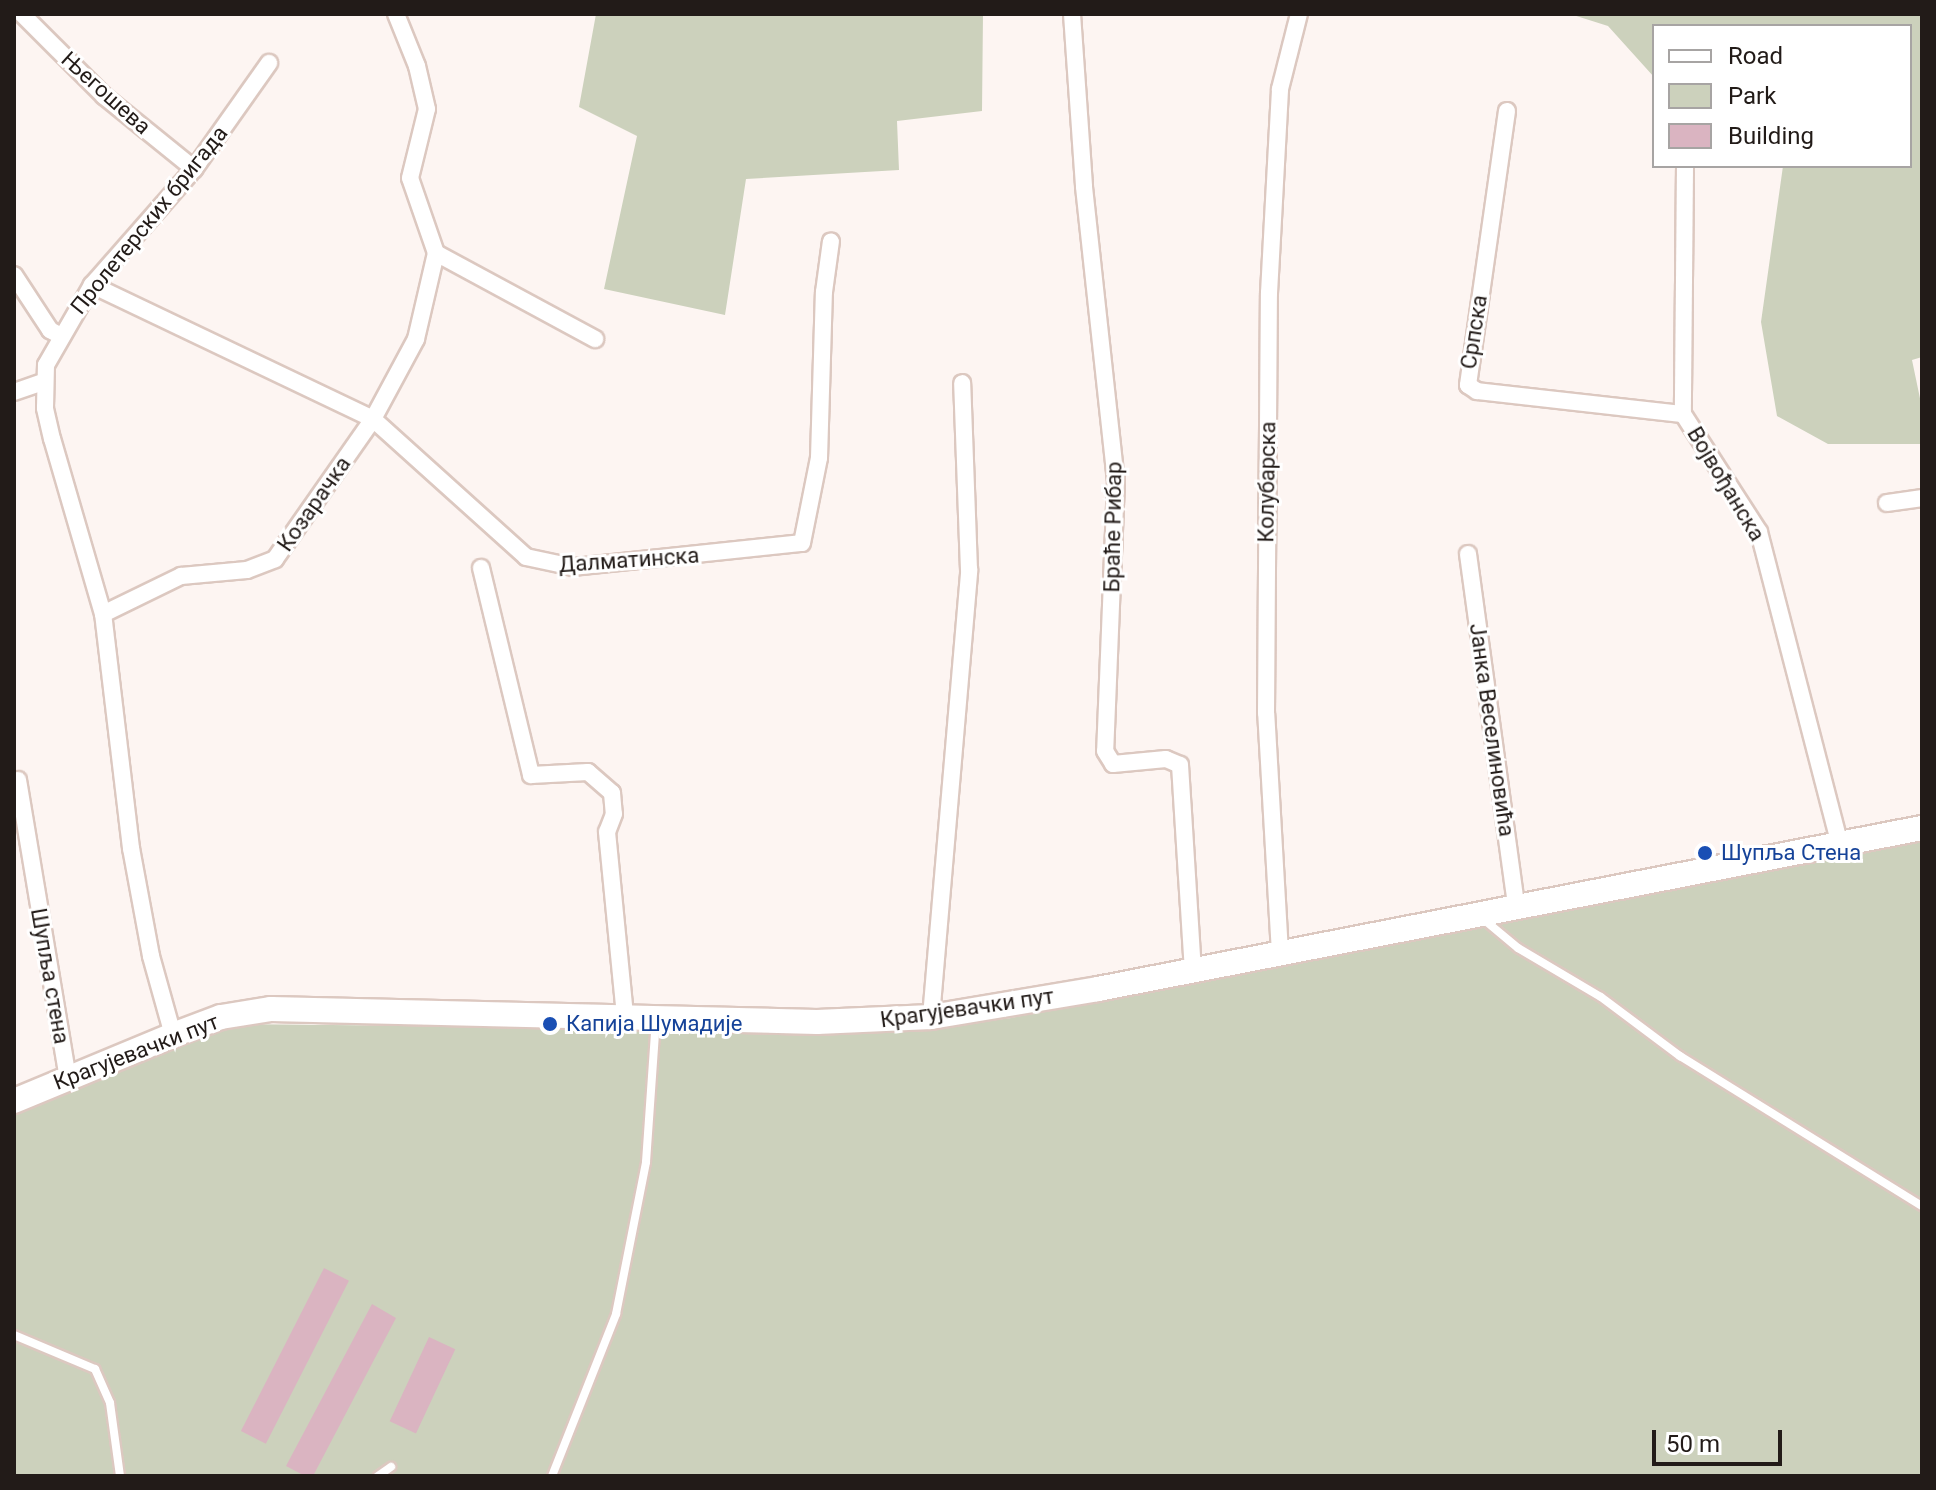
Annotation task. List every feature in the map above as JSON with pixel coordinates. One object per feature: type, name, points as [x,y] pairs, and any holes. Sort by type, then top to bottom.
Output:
[{"type":"main road","name":"Крагујевачки пут","points":[[14,1101],[221,1017],[307,1007],[817,1022],[931,1017],[1193,971],[1922,828]]},
{"type":"street","name":"Његошева","points":[[22,14],[104,96],[194,169]]},
{"type":"street","points":[[396,14],[426,95],[410,178],[436,253],[595,339]]},
{"type":"street","name":"Браће Рибар","points":[[1072,14],[1084,187],[1116,481],[1105,751],[1113,764],[1166,759],[1180,765],[1193,971]]},
{"type":"street","name":"Колубарска","points":[[1280,953],[1266,713],[1269,293],[1279,104],[1299,14]]},
{"type":"street","name":"Пролетерских бригада","points":[[43,382],[61,336],[92,285],[194,169],[269,63]]},
{"type":"street","name":"Српска","points":[[1507,111],[1468,385],[1477,391],[1683,414]]},
{"type":"street","name":"Војвођанска","points":[[1685,168],[1683,414],[1759,532],[1839,842]]},
{"type":"street","name":"Далматинска","points":[[92,285],[373,419],[516,549],[546,566],[798,546],[806,535],[819,458],[824,292],[831,241]]},
{"type":"street","name":"Козарачка","points":[[103,614],[181,576],[247,570],[275,559],[373,419],[416,339],[436,253]]},
{"type":"street","points":[[14,275],[50,330],[61,336]]},
{"type":"street","points":[[14,392],[43,382],[68,506],[103,614],[131,848],[151,956],[173,1035]]},
{"type":"street","points":[[931,1017],[969,570],[962,383]]},
{"type":"street","points":[[1887,503],[1922,498]]},
{"type":"street","name":"Јанка Веселиновића","points":[[1468,554],[1516,906]]},
{"type":"street","points":[[481,568],[531,775],[588,772],[612,793],[614,814],[607,832],[625,1017]]},
{"type":"street","name":"Шупља стена","points":[[18,780],[68,1078]]},
{"type":"lane","points":[[1478,914],[1518,948],[1601,997],[1680,1056],[1922,1206]]},
{"type":"lane","points":[[552,1476],[616,1314],[646,1162],[656,1018]]},
{"type":"lane","points":[[14,1335],[95,1369],[110,1403],[120,1476]]},
{"type":"lane","points":[[378,1476],[391,1467]]},
{"type":"green space","points":[[596,14],[983,14],[982,111],[897,121],[899,170],[746,179],[725,315],[604,289],[637,136],[579,107]]},
{"type":"green space","points":[[1570,14],[1922,14],[1922,357],[1912,360],[1922,408],[1922,444],[1828,444],[1777,416],[1761,322],[1783,168],[1912,168],[1912,24],[1652,24],[1652,75],[1608,26]]},
{"type":"green space","points":[[1922,835],[1922,1476],[14,1476],[14,1111],[237,1024],[915,1031],[1011,1018],[1572,901]]},
{"type":"building","points":[[324,1268],[349,1281],[266,1444],[241,1431]]},
{"type":"building","points":[[372,1304],[396,1318],[313,1476],[305,1476],[286,1466]]},
{"type":"building","points":[[429,1337],[455,1349],[416,1434],[390,1421]]},
{"type":"place","name":"Шупља Стена","points":[[1705,853]]},
{"type":"place","name":"Капија Шумадије","points":[[550,1024]]}]
